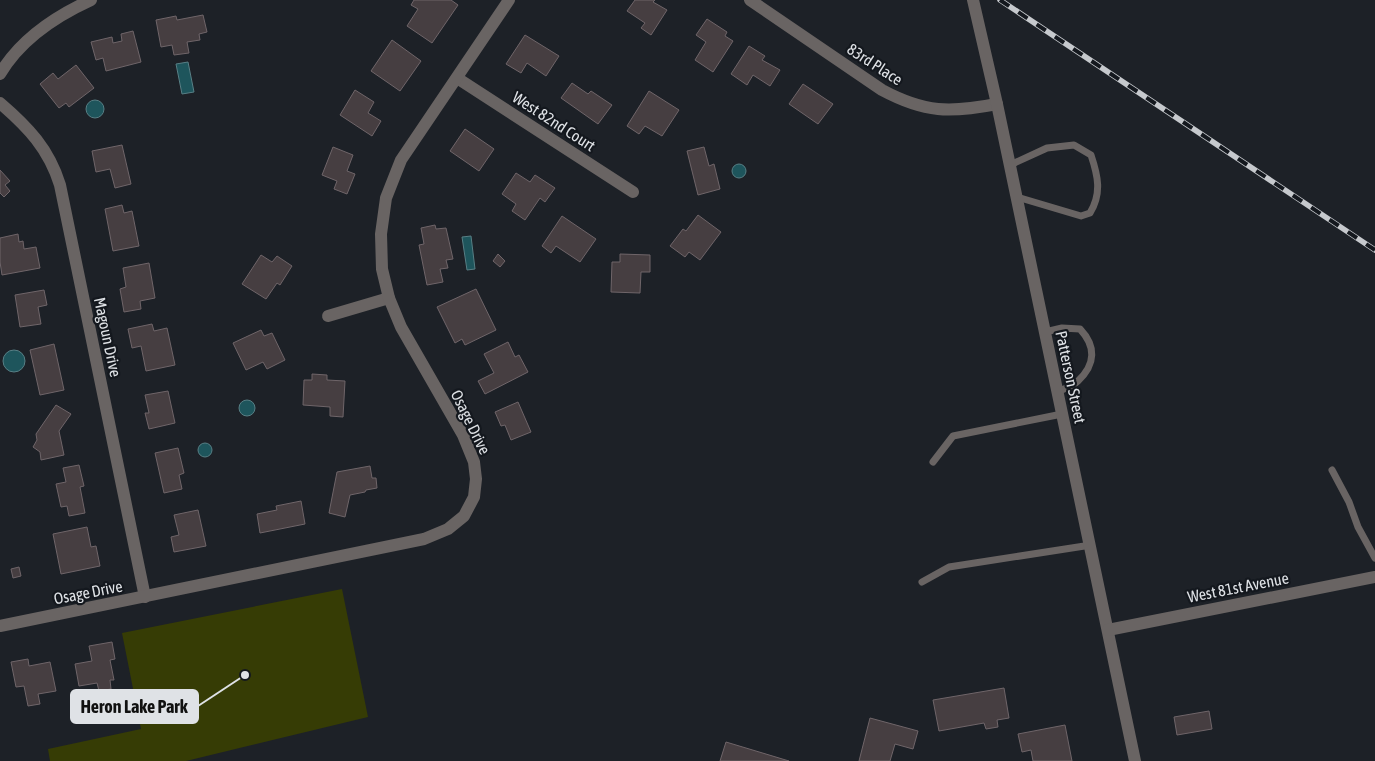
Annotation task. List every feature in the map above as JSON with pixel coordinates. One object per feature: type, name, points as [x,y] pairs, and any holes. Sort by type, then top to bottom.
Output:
[{"type":"street","points":[[0,74],[8,61],[30,38],[76,7],[91,0]]},
{"type":"street","name":"Osage Drive","points":[[0,626],[424,539],[448,529],[464,516],[474,497],[476,479],[474,462],[463,435],[401,327],[389,298],[382,269],[381,242],[386,198],[401,160],[509,0]]},
{"type":"street","name":"83rd Place","points":[[750,0],[882,90],[904,101],[942,110],[964,110],[997,104]]},
{"type":"street","name":"Patterson Street","points":[[973,0],[1010,165],[1135,761]]},
{"type":"street","name":"West 82nd Court","points":[[456,78],[633,192]]},
{"type":"street","name":"Magoun Drive","points":[[0,103],[27,127],[42,147],[55,169],[60,185],[145,597]]},
{"type":"street","points":[[328,316],[389,298]]},
{"type":"street","name":"West 81st Avenue","points":[[1108,630],[1375,576]]},
{"type":"lane","points":[[1010,165],[1047,148],[1074,145],[1091,154],[1097,174],[1098,200],[1090,213],[1081,216],[1068,214],[1017,198]]},
{"type":"lane","points":[[1045,332],[1062,328],[1080,329],[1088,338],[1093,353],[1088,368],[1078,382],[1057,392]]},
{"type":"lane","points":[[933,462],[953,436],[1062,414]]},
{"type":"lane","points":[[1332,470],[1349,502],[1358,527],[1375,558]]},
{"type":"lane","points":[[922,582],[949,566],[1090,545]]},
{"type":"green space","points":[[342,589],[368,717],[186,761],[50,761],[48,749],[141,729],[122,633]]},
{"type":"water","points":[[188,62],[194,92],[182,94],[176,64]]},
{"type":"water","points":[[95,100],[101,103],[104,109],[101,115],[95,118],[89,115],[86,109],[89,103]]},
{"type":"water","points":[[736,164],[742,164],[746,171],[742,178],[736,178],[732,174],[732,168]]},
{"type":"water","points":[[471,236],[475,269],[467,270],[462,237]]},
{"type":"water","points":[[14,350],[24,357],[25,361],[18,371],[14,372],[4,365],[3,361],[10,351]]},
{"type":"water","points":[[244,400],[250,400],[255,405],[253,414],[244,416],[239,411],[239,405]]},
{"type":"water","points":[[202,443],[208,443],[212,450],[208,457],[202,457],[198,453],[198,447]]},
{"type":"building","points":[[414,0],[451,0],[458,5],[432,43],[407,26],[418,9],[411,5]]},
{"type":"building","points":[[635,0],[655,0],[653,2],[667,10],[651,35],[641,28],[645,23],[627,11]]},
{"type":"building","points":[[203,15],[207,32],[199,34],[200,40],[187,42],[189,53],[174,55],[172,45],[161,47],[156,20],[176,16],[177,20]]},
{"type":"building","points":[[707,19],[727,32],[725,36],[733,41],[713,72],[695,60],[706,42],[696,35]]},
{"type":"building","points":[[133,31],[141,62],[106,71],[103,58],[96,60],[91,42],[112,37],[113,43],[122,41],[121,34]]},
{"type":"building","points":[[525,35],[559,56],[546,76],[527,63],[521,73],[506,64]]},
{"type":"building","points":[[392,40],[421,61],[400,91],[371,71]]},
{"type":"building","points":[[749,46],[765,56],[762,60],[780,70],[770,86],[753,75],[747,85],[731,74]]},
{"type":"building","points":[[76,65],[94,88],[69,107],[66,103],[59,108],[40,84],[53,73],[58,79]]},
{"type":"building","points":[[572,83],[588,94],[591,91],[612,105],[598,124],[561,98]]},
{"type":"building","points":[[803,84],[833,104],[818,124],[789,104]]},
{"type":"building","points":[[355,90],[374,102],[368,113],[381,121],[372,136],[340,115]]},
{"type":"building","points":[[649,91],[679,110],[662,136],[645,126],[639,134],[627,126]]},
{"type":"building","points":[[465,129],[494,149],[479,171],[450,151]]},
{"type":"building","points":[[122,145],[131,184],[115,188],[110,169],[96,172],[92,151]]},
{"type":"building","points":[[333,147],[353,155],[347,171],[355,174],[347,194],[334,189],[337,181],[322,175]]},
{"type":"building","points":[[704,147],[709,166],[714,164],[720,189],[698,195],[687,151]]},
{"type":"building","points":[[0,170],[10,181],[5,185],[10,191],[4,197],[0,193]]},
{"type":"building","points":[[516,173],[530,182],[535,175],[555,188],[545,202],[540,198],[525,220],[512,211],[516,204],[502,194]]},
{"type":"building","points":[[122,205],[124,213],[132,211],[139,246],[113,251],[105,209]]},
{"type":"building","points":[[698,215],[721,232],[700,260],[689,252],[685,257],[670,246],[683,229],[686,231]]},
{"type":"building","points":[[562,216],[596,239],[580,262],[556,246],[551,253],[542,246]]},
{"type":"building","points":[[435,225],[436,229],[446,228],[453,259],[446,260],[448,268],[440,269],[443,282],[427,285],[419,245],[424,244],[421,228]]},
{"type":"building","points":[[18,234],[19,242],[23,241],[24,249],[36,247],[40,268],[2,275],[0,238]]},
{"type":"building","points":[[498,254],[505,261],[500,267],[493,261]]},
{"type":"building","points":[[620,254],[650,255],[650,272],[641,272],[640,293],[611,292],[612,262],[620,262]]},
{"type":"building","points":[[261,255],[272,262],[277,256],[292,266],[280,285],[277,283],[266,299],[242,284]]},
{"type":"building","points":[[149,263],[155,298],[140,301],[141,309],[124,312],[120,289],[126,287],[123,268]]},
{"type":"building","points":[[476,289],[496,330],[465,345],[462,339],[455,343],[437,307]]},
{"type":"building","points":[[44,290],[47,305],[38,307],[41,324],[20,327],[15,295]]},
{"type":"building","points":[[152,324],[154,331],[167,328],[175,365],[146,371],[141,346],[132,348],[128,329]]},
{"type":"building","points":[[261,330],[264,336],[272,333],[285,360],[267,369],[263,362],[246,370],[233,343]]},
{"type":"building","points":[[508,342],[515,357],[519,355],[528,372],[485,394],[478,381],[494,373],[484,354]]},
{"type":"building","points":[[54,344],[64,390],[40,395],[30,350]]},
{"type":"building","points":[[312,374],[327,375],[327,380],[345,381],[343,417],[330,416],[330,407],[303,405],[304,380],[312,380]]},
{"type":"building","points":[[168,391],[175,423],[149,429],[145,413],[149,413],[145,395]]},
{"type":"building","points":[[518,402],[531,432],[511,440],[505,425],[501,426],[495,412]]},
{"type":"building","points":[[56,405],[71,414],[59,431],[64,455],[41,460],[40,452],[33,447],[37,440],[36,434]]},
{"type":"building","points":[[178,448],[184,473],[179,475],[182,489],[164,493],[155,453]]},
{"type":"building","points":[[79,465],[84,486],[80,487],[85,513],[69,516],[67,506],[61,507],[56,484],[66,482],[63,468]]},
{"type":"building","points":[[370,466],[372,478],[376,478],[377,488],[350,495],[345,517],[329,513],[337,472]]},
{"type":"building","points":[[301,501],[305,524],[260,533],[257,514],[277,510],[276,506]]},
{"type":"building","points":[[198,510],[206,546],[174,552],[171,537],[179,535],[174,515]]},
{"type":"building","points":[[87,527],[91,547],[96,546],[100,566],[61,574],[53,534]]},
{"type":"building","points":[[19,567],[21,576],[13,578],[11,569]]},
{"type":"building","points":[[112,642],[115,659],[110,660],[114,680],[110,680],[111,689],[99,691],[97,683],[79,686],[75,664],[92,661],[89,646]]},
{"type":"building","points":[[28,659],[29,666],[50,662],[56,691],[38,694],[40,704],[28,706],[24,686],[16,687],[11,662]]},
{"type":"building","points":[[1004,688],[1009,718],[997,720],[998,727],[986,729],[984,723],[939,731],[933,700]]},
{"type":"building","points":[[1209,711],[1212,729],[1177,735],[1174,717]]},
{"type":"building","points":[[870,718],[918,731],[913,749],[895,744],[890,761],[859,761]]},
{"type":"building","points":[[1065,725],[1072,761],[1033,761],[1031,750],[1022,752],[1018,734]]},
{"type":"building","points":[[726,742],[789,761],[720,761]]},
{"type":"railway","points":[[1000,0],[1375,250]]},
{"type":"place","name":"Heron Lake Park","points":[[245,675]]}]
